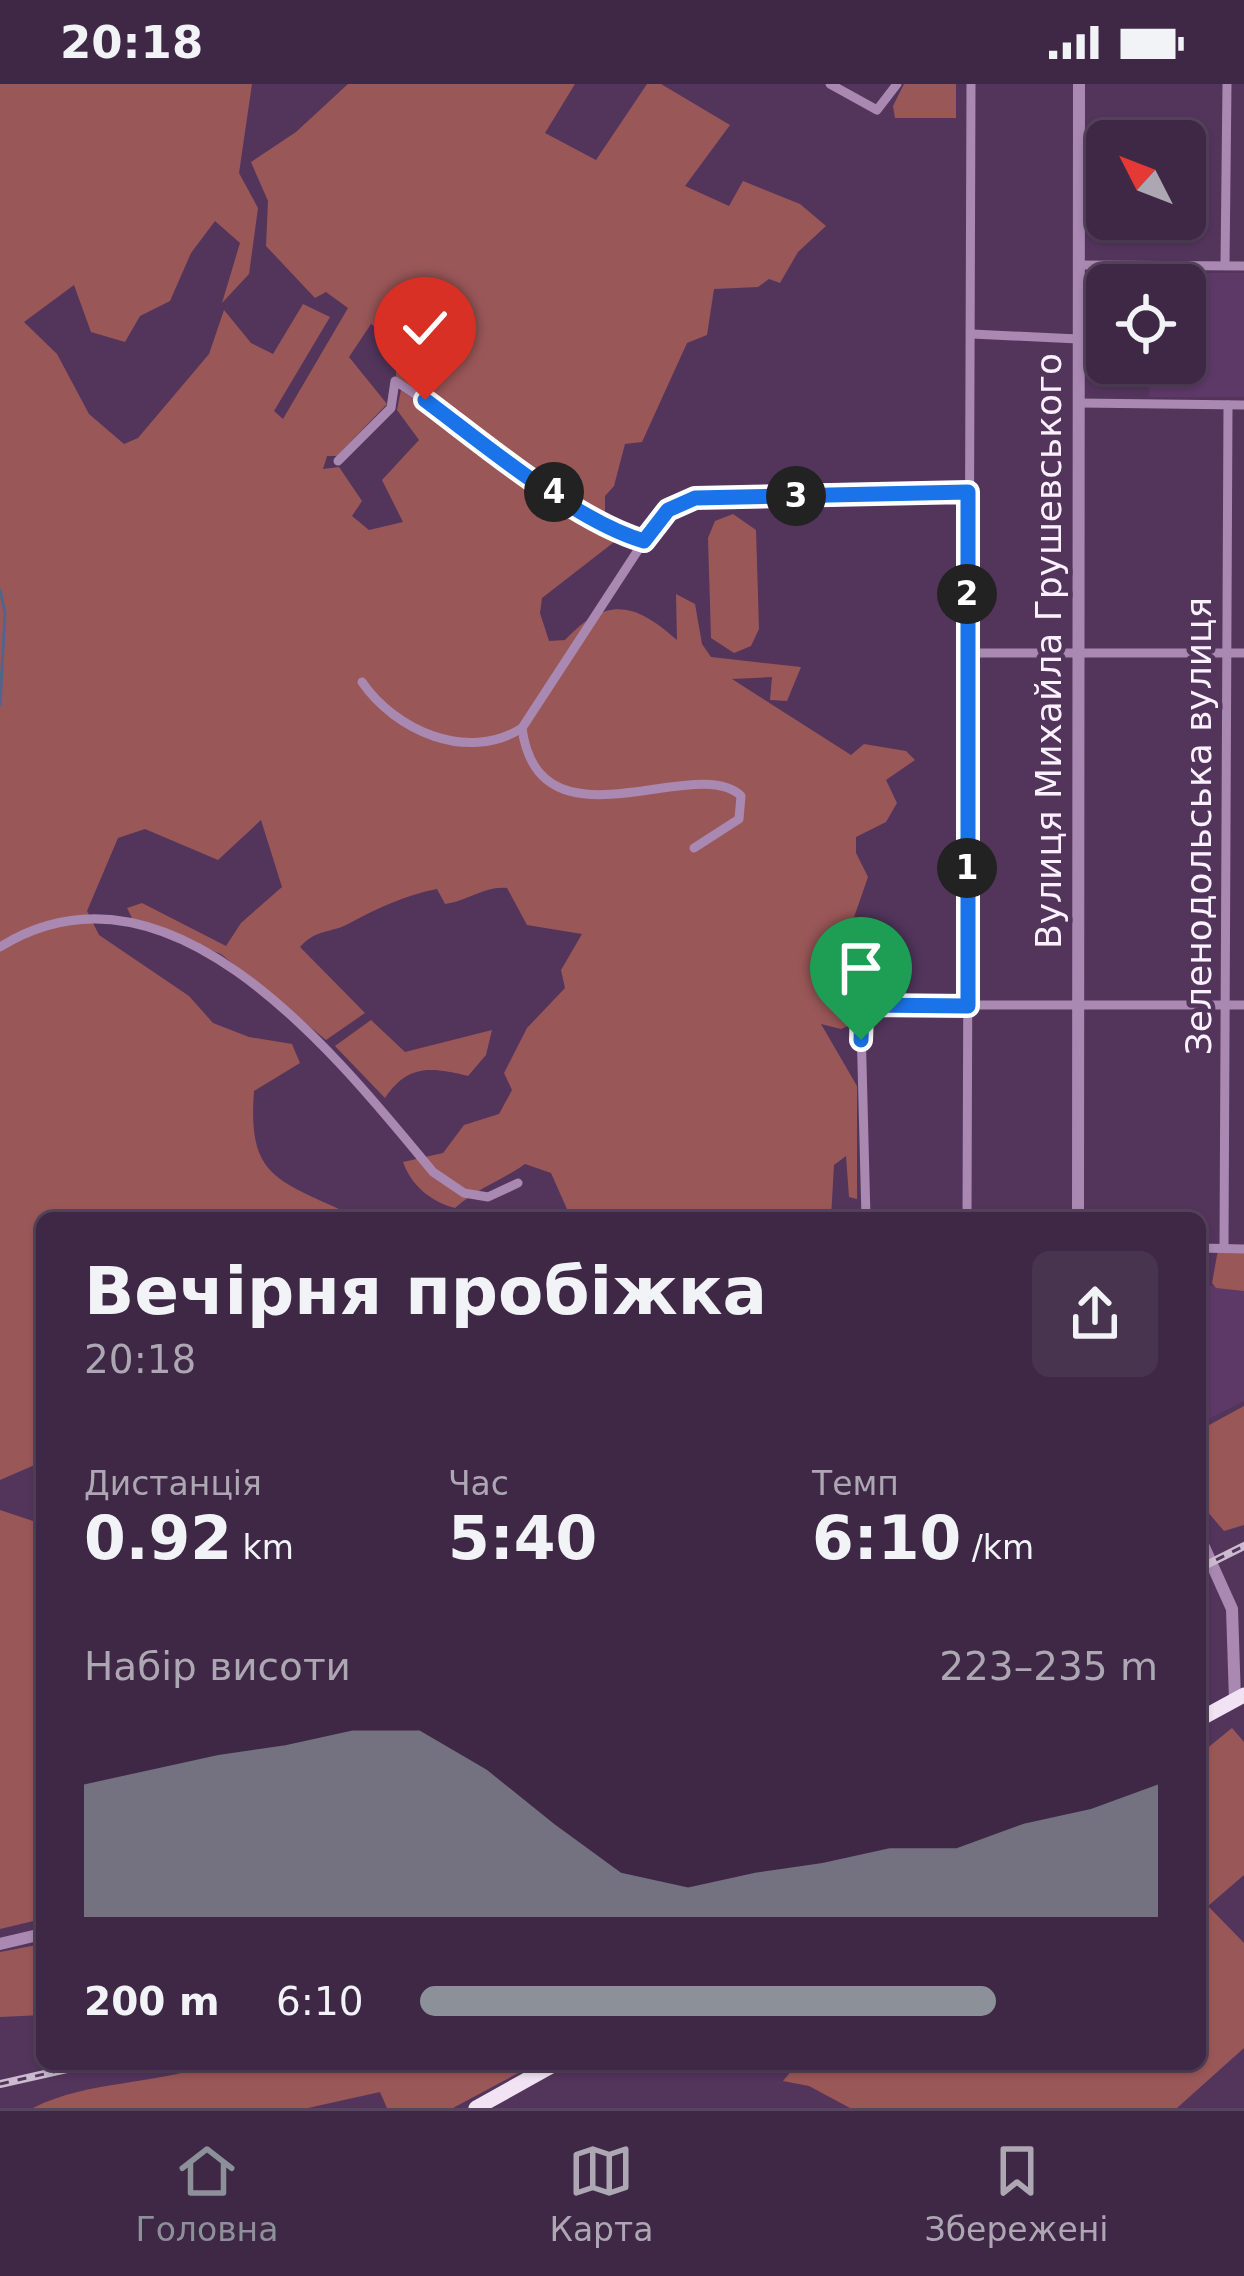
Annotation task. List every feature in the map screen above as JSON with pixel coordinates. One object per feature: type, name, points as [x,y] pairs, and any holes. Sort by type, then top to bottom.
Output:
[{"type":"main road","points":[[1206,1716],[1240,1698]]},
{"type":"main road","points":[[476,2108],[544,2070]]},
{"type":"street","points":[[830,84],[877,110],[897,84]]},
{"type":"street","points":[[968,1212],[971,84]]},
{"type":"street","name":"Вулиця Михайла Грушевського","points":[[1078,1212],[1079,84]]},
{"type":"street","points":[[1225,265],[1227,84]]},
{"type":"street","points":[[1079,265],[1244,266]]},
{"type":"street","points":[[972,334],[1078,339]]},
{"type":"street","points":[[338,461],[391,407],[395,381],[512,465],[620,534],[644,541]]},
{"type":"street","points":[[1078,403],[1244,405]]},
{"type":"street","name":"Зеленодольська вулиця","points":[[1224,1246],[1228,405]]},
{"type":"street","points":[[362,682],[388,712],[440,738],[487,741],[522,728],[668,510],[695,498],[968,492]]},
{"type":"street","points":[[967,652],[1244,653]]},
{"type":"street","points":[[522,728],[542,772],[575,789],[621,796],[712,782],[733,788],[741,796],[739,819],[694,848]]},
{"type":"street","points":[[0,947],[36,925],[79,918],[132,922],[188,943],[253,984],[326,1046],[433,1172],[452,1186],[478,1198],[518,1183]]},
{"type":"street","points":[[866,1212],[862,1012],[871,1004],[1244,1005]]},
{"type":"street","points":[[1206,1248],[1244,1249]]},
{"type":"street","points":[[1206,1551],[1232,1609],[1240,1698]]},
{"type":"street","points":[[0,1944],[36,1935]]},
{"type":"shaded area","points":[[0,84],[252,84],[239,173],[258,208],[249,274],[222,303],[240,243],[215,221],[191,253],[170,301],[140,316],[125,342],[91,332],[74,285],[24,322],[57,354],[89,414],[124,444],[138,438],[209,354],[224,310],[251,343],[273,354],[303,304],[330,317],[274,411],[283,419],[348,308],[326,292],[315,298],[266,246],[268,201],[251,162],[296,132],[348,84],[575,84],[545,133],[596,160],[647,84],[661,84],[730,125],[685,186],[729,206],[743,181],[800,204],[826,226],[798,252],[780,283],[769,279],[758,287],[714,289],[707,335],[687,343],[642,442],[625,444],[614,486],[605,496],[605,520],[396,377],[397,343],[371,324],[349,357],[387,404],[337,456],[327,456],[323,469],[339,467],[362,501],[352,516],[369,530],[403,522],[382,480],[419,440],[397,410],[401,390],[618,539],[542,598],[540,613],[549,641],[565,640],[594,616],[620,609],[647,618],[677,640],[676,594],[695,604],[702,644],[711,657],[801,667],[787,701],[770,700],[772,677],[732,679],[851,755],[864,744],[906,751],[915,760],[886,780],[897,803],[886,822],[856,837],[856,853],[868,877],[844,946],[823,976],[827,993],[848,997],[855,1006],[852,1024],[841,1029],[821,1024],[857,1086],[857,1199],[849,1197],[846,1156],[834,1165],[831,1212],[568,1212],[551,1173],[525,1164],[455,1208],[438,1202],[417,1185],[403,1162],[443,1153],[464,1125],[499,1114],[512,1090],[504,1073],[527,1028],[565,988],[561,970],[582,934],[527,925],[507,888],[445,904],[437,889],[392,903],[318,934],[300,947],[365,1013],[326,1040],[221,954],[133,920],[127,908],[142,903],[226,946],[241,923],[282,887],[261,820],[218,860],[145,829],[118,838],[87,911],[99,935],[189,996],[213,1023],[249,1037],[292,1044],[300,1063],[254,1091],[255,1139],[269,1169],[281,1180],[340,1212],[36,1212],[36,1464],[0,1480]]},
{"type":"shaded area","points":[[904,84],[956,84],[956,118],[895,118],[893,106]]},
{"type":"shaded area","points":[[1206,273],[1244,273],[1244,397],[1149,397],[1149,384],[1206,384]]},
{"type":"shaded area","points":[[733,514],[756,530],[759,629],[751,646],[734,653],[711,638],[708,538],[715,521]]},
{"type":"shaded area","points":[[371,1020],[405,1052],[492,1030],[486,1055],[468,1076],[421,1071],[402,1079],[385,1098],[335,1046]]},
{"type":"shaded area","points":[[1218,1250],[1244,1253],[1244,1291],[1216,1288],[1212,1283]]},
{"type":"shaded area","points":[[1206,1285],[1244,1288],[1244,1401],[1206,1420]]},
{"type":"shaded area","points":[[1244,1406],[1244,1525],[1224,1531],[1206,1510],[1206,1427]]},
{"type":"shaded area","points":[[0,1510],[36,1522],[36,1920],[0,1929]]},
{"type":"shaded area","points":[[1232,1728],[1244,1742],[1244,1875],[1208,1906],[1244,1943],[1244,2048],[1177,2108],[850,2108],[809,2086],[783,2081],[792,2070],[1206,2070],[1206,1749]]},
{"type":"shaded area","points":[[36,1945],[36,2015],[0,2017],[0,1952]]},
{"type":"shaded area","points":[[524,2070],[453,2108],[387,2108],[380,2092],[308,2108],[33,2108],[76,2092],[190,2071]]},
{"type":"waterway","points":[[0,590],[5,613],[0,705]]},
{"type":"railway","points":[[1206,1565],[1244,1546]]},
{"type":"railway","points":[[0,2084],[62,2070]]},
{"type":"route","points":[[425,400],[512,465],[620,534],[644,541],[668,510],[679,501],[695,498],[968,492],[968,1006],[868,1005],[862,1012],[861,1040]]}]
